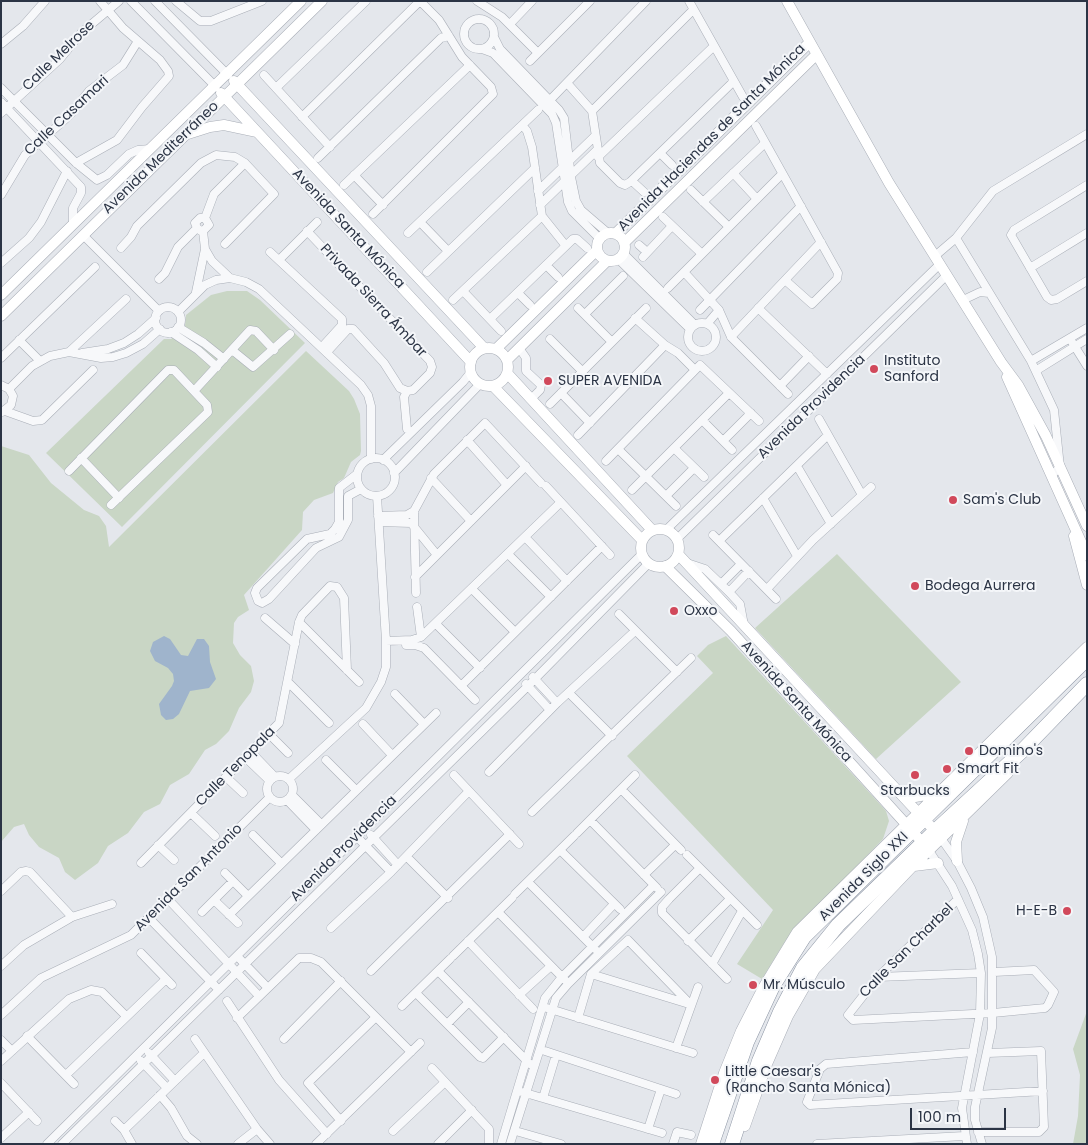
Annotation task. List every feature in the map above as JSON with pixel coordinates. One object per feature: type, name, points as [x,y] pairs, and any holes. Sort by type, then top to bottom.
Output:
[{"type":"highway","name":"Avenida Siglo XXI","points":[[708,1138],[747,1042],[773,986],[800,935],[921,815],[956,787],[994,744],[1086,653]]},
{"type":"highway","name":"Avenida Siglo XXI","points":[[732,1144],[763,1062],[803,968],[838,925],[882,890],[1085,687]]},
{"type":"highway","points":[[939,792],[956,787]]},
{"type":"street","points":[[1,44],[23,26],[45,1]]},
{"type":"street","points":[[1,88],[76,163],[117,140],[169,76],[168,71],[160,60],[123,28],[100,1]]},
{"type":"street","name":"Calle Melrose","points":[[3,107],[14,100],[60,59],[80,33],[119,1]]},
{"type":"street","points":[[130,1],[215,86]]},
{"type":"street","points":[[155,1],[228,74]]},
{"type":"street","points":[[176,1],[200,21],[211,21],[262,1]]},
{"type":"street","name":"Avenida Mediterráneo","points":[[1,295],[301,1]]},
{"type":"street","name":"Avenida Mediterráneo","points":[[1,316],[322,1]]},
{"type":"street","points":[[276,88],[366,1]]},
{"type":"street","points":[[302,117],[420,1],[439,20],[462,57],[491,87],[492,97],[374,214]]},
{"type":"street","points":[[477,1],[495,10],[538,53]]},
{"type":"street","points":[[510,24],[532,1]]},
{"type":"street","points":[[530,61],[590,1]]},
{"type":"street","points":[[552,97],[646,1]]},
{"type":"street","points":[[689,1],[743,96]]},
{"type":"street","points":[[787,1],[852,121],[1001,362],[1056,471],[1087,526]]},
{"type":"street","points":[[486,21],[495,10]]},
{"type":"street","points":[[592,111],[694,10]]},
{"type":"street","points":[[493,28],[502,17]]},
{"type":"street","points":[[454,45],[465,34],[471,22],[476,20],[486,21],[493,28],[494,37],[500,49],[559,110],[564,118],[569,162],[568,179]]},
{"type":"street","points":[[465,34],[468,43],[493,54],[552,114],[556,123],[562,168],[581,210],[608,236],[618,254],[693,327]]},
{"type":"street","points":[[318,158],[441,38],[449,36]]},
{"type":"street","points":[[462,57],[469,50],[487,47],[494,37]]},
{"type":"street","name":"Calle Casamari","points":[[1,196],[25,155],[70,115],[89,91],[123,65],[138,40]]},
{"type":"street","name":"Avenida Haciendas de Santa Mónica","points":[[608,236],[810,43]]},
{"type":"street","points":[[540,205],[714,46]]},
{"type":"street","name":"Avenida Haciendas de Santa Mónica","points":[[507,360],[618,254],[816,55]]},
{"type":"street","points":[[344,185],[470,65]]},
{"type":"street","name":"Avenida Santa Mónica","points":[[228,74],[484,348]]},
{"type":"street","points":[[264,75],[330,147]]},
{"type":"street","points":[[566,83],[592,111],[594,137],[600,163],[624,185],[632,181],[734,81]]},
{"type":"street","name":"Avenida Santa Mónica","points":[[215,86],[471,367]]},
{"type":"street","points":[[3,107],[39,141],[79,185],[81,190],[73,208],[73,224]]},
{"type":"street","points":[[408,233],[538,110]]},
{"type":"street","points":[[185,136],[210,127],[224,125],[258,133]]},
{"type":"street","points":[[523,126],[530,137],[542,216],[566,246]]},
{"type":"street","points":[[756,126],[838,276],[814,303],[809,304],[785,280]]},
{"type":"street","points":[[666,530],[826,374],[938,260],[993,191],[1087,134]]},
{"type":"street","points":[[538,191],[594,137]]},
{"type":"street","points":[[703,202],[765,143]]},
{"type":"street","name":"Avenida Mediterráneo","points":[[76,163],[97,180],[101,179],[129,154],[138,150],[150,150]]},
{"type":"street","points":[[660,153],[672,165]]},
{"type":"street","points":[[121,248],[137,226],[209,157],[226,155],[235,157],[245,163],[273,190],[274,194],[225,244]]},
{"type":"street","points":[[230,278],[212,261],[205,249],[200,230],[195,223],[198,219],[205,218],[214,194],[245,163]]},
{"type":"street","points":[[427,272],[535,168]]},
{"type":"street","points":[[1,263],[29,238],[41,222],[68,171]]},
{"type":"street","points":[[733,173],[757,199]]},
{"type":"street","points":[[668,288],[782,174]]},
{"type":"street","points":[[354,176],[383,205]]},
{"type":"street","points":[[632,181],[644,192]]},
{"type":"street","points":[[1087,185],[1011,233],[1047,297],[1051,300],[1087,281]]},
{"type":"street","points":[[690,190],[729,227]]},
{"type":"street","points":[[700,310],[801,206]]},
{"type":"street","points":[[342,224],[354,211]]},
{"type":"street","points":[[453,300],[542,216]]},
{"type":"street","points":[[663,217],[702,254]]},
{"type":"street","points":[[279,260],[317,222]]},
{"type":"street","points":[[420,222],[448,251]]},
{"type":"street","points":[[639,245],[645,255],[672,226]]},
{"type":"street","points":[[159,279],[165,273],[178,247],[200,230]]},
{"type":"street","name":"Privada Sierra Ámbar","points":[[307,232],[430,361],[432,368],[430,373],[414,390],[407,391]]},
{"type":"street","points":[[1030,268],[1087,233]]},
{"type":"street","points":[[83,235],[157,314],[160,329]]},
{"type":"street","points":[[496,348],[598,250],[608,236]]},
{"type":"street","points":[[490,319],[575,238],[587,248]]},
{"type":"street","points":[[956,238],[1037,370],[1054,410],[1056,471],[1072,520],[1087,555]]},
{"type":"street","points":[[731,337],[821,242]]},
{"type":"street","points":[[196,292],[205,249]]},
{"type":"street","points":[[598,250],[600,255],[618,254]]},
{"type":"street","points":[[270,252],[343,322],[325,350]]},
{"type":"street","points":[[546,265],[558,277]]},
{"type":"street","points":[[1,358],[95,266]]},
{"type":"street","points":[[684,272],[711,299],[719,310],[731,337],[788,394]]},
{"type":"street","name":"Avenida Providencia","points":[[677,539],[947,275]]},
{"type":"street","points":[[585,314],[623,276]]},
{"type":"street","points":[[178,312],[196,292],[216,280],[230,278],[246,282],[260,289],[361,385],[368,395],[371,406],[371,458]]},
{"type":"street","points":[[463,291],[501,331]]},
{"type":"street","points":[[963,300],[980,292],[988,293]]},
{"type":"street","points":[[518,293],[530,305]]},
{"type":"street","points":[[69,352],[126,299]]},
{"type":"street","points":[[82,353],[108,349],[124,343],[157,314],[169,307],[178,312],[181,318],[178,327],[171,332]]},
{"type":"street","points":[[578,308],[612,342]]},
{"type":"street","points":[[550,404],[646,308]]},
{"type":"street","points":[[758,308],[826,374]]},
{"type":"street","points":[[693,327],[707,324],[719,310]]},
{"type":"street","points":[[636,318],[666,346],[686,360],[695,370]]},
{"type":"street","points":[[689,342],[697,349],[708,349],[715,340],[714,332],[707,324]]},
{"type":"street","points":[[178,327],[198,338],[224,359]]},
{"type":"street","points":[[678,353],[689,342],[693,327]]},
{"type":"street","points":[[1031,360],[1087,328]]},
{"type":"street","points":[[160,329],[171,332],[193,346],[217,367]]},
{"type":"street","points":[[93,370],[37,422],[3,411],[13,401],[5,387],[40,361],[69,352],[101,358],[126,354],[160,329]]},
{"type":"street","points":[[325,350],[348,329],[353,329],[384,363],[400,388],[407,391],[404,397],[407,429]]},
{"type":"street","points":[[194,391],[253,330],[274,350]]},
{"type":"street","points":[[232,350],[253,367],[290,334]]},
{"type":"street","points":[[193,346],[198,338]]},
{"type":"street","points":[[1070,338],[1087,366]]},
{"type":"street","points":[[1037,370],[1087,339]]},
{"type":"street","points":[[19,340],[40,361]]},
{"type":"street","points":[[550,340],[582,371]]},
{"type":"street","points":[[578,435],[666,346]]},
{"type":"street","points":[[383,460],[463,382],[476,352],[484,348],[496,348],[504,354],[507,360],[507,373],[504,379],[492,386]]},
{"type":"street","points":[[520,348],[526,358],[526,370],[541,385],[540,390],[531,399]]},
{"type":"street","points":[[686,360],[697,349]]},
{"type":"street","points":[[780,386],[809,356]]},
{"type":"street","points":[[606,461],[700,365],[759,421]]},
{"type":"street","points":[[471,367],[480,384]]},
{"type":"street","points":[[69,471],[168,370],[174,370],[207,405],[208,412],[111,505]]},
{"type":"street","points":[[507,373],[652,530]]},
{"type":"street","points":[[480,384],[492,386],[642,540],[642,554],[648,563],[654,566],[665,566],[671,563],[678,554],[677,539],[666,530],[652,530],[642,540]]},
{"type":"street","points":[[394,473],[480,384]]},
{"type":"street","points":[[632,490],[729,392]]},
{"type":"street","points":[[561,393],[590,423]]},
{"type":"street","points":[[723,441],[751,413]]},
{"type":"street","points":[[819,418],[862,495]]},
{"type":"street","points":[[702,420],[732,450]]},
{"type":"street","points":[[416,593],[414,511],[431,478],[485,423],[610,555]]},
{"type":"street","points":[[719,541],[828,435]]},
{"type":"street","points":[[467,440],[507,485]]},
{"type":"street","points":[[674,448],[704,477]]},
{"type":"street","points":[[618,449],[676,506]]},
{"type":"street","points":[[81,458],[119,498]]},
{"type":"street","points":[[357,474],[361,489],[370,495],[376,496],[388,491],[394,480],[392,468],[383,460],[371,458],[362,464],[357,474],[339,488],[343,506],[348,520],[339,537],[332,542],[321,544],[269,599],[262,603],[258,601],[255,593],[257,588],[304,542],[312,537],[330,534],[339,522],[343,506],[348,496],[351,492],[361,489]]},
{"type":"street","points":[[415,577],[526,466]]},
{"type":"street","points":[[797,466],[831,524]]},
{"type":"street","points":[[666,496],[694,468]]},
{"type":"street","points":[[431,478],[471,520]]},
{"type":"street","points":[[767,589],[797,556],[871,487]]},
{"type":"street","points":[[289,779],[366,708],[382,682],[386,667],[386,644],[376,496]]},
{"type":"street","points":[[763,498],[797,556]]},
{"type":"street","points":[[386,644],[421,637],[561,502]]},
{"type":"street","points":[[379,519],[407,515],[414,511]]},
{"type":"street","points":[[379,519],[411,522],[437,555]]},
{"type":"street","points":[[1072,520],[1075,543],[1087,585]]},
{"type":"street","points":[[713,535],[776,599]]},
{"type":"street","points":[[525,537],[567,581]]},
{"type":"street","points":[[304,542],[313,551]]},
{"type":"street","points":[[462,686],[602,546]]},
{"type":"street","points":[[508,554],[551,597]]},
{"type":"street","name":"Avenida Providencia","points":[[47,1144],[642,554]]},
{"type":"street","name":"Avenida Santa Mónica","points":[[678,554],[939,835]]},
{"type":"street","name":"Avenida Providencia","points":[[62,1144],[528,686],[648,563]]},
{"type":"street","points":[[685,563],[705,569],[729,592],[740,604],[744,625]]},
{"type":"street","points":[[721,584],[741,564]]},
{"type":"street","name":"Avenida Santa Mónica","points":[[665,566],[732,630],[926,847]]},
{"type":"street","points":[[729,592],[749,571]]},
{"type":"street","name":"Calle Tenopala","points":[[140,863],[279,723],[299,622],[302,615],[324,589],[330,586],[337,587],[342,592],[344,598],[347,670]]},
{"type":"street","points":[[472,589],[516,632]]},
{"type":"street","points":[[417,607],[421,637]]},
{"type":"street","points":[[619,614],[677,672]]},
{"type":"street","points":[[265,618],[294,644]]},
{"type":"street","points":[[299,622],[359,682]]},
{"type":"street","points":[[436,624],[480,668]]},
{"type":"street","points":[[489,772],[557,703],[635,631]]},
{"type":"street","points":[[386,644],[415,645],[424,648],[475,700]]},
{"type":"street","name":"Avenida Siglo XXI","points":[[921,815],[939,792],[994,744],[1035,698],[1086,653]]},
{"type":"street","points":[[532,812],[691,658]]},
{"type":"street","points":[[527,670],[557,703]]},
{"type":"street","points":[[520,677],[550,710]]},
{"type":"street","points":[[288,682],[329,723]]},
{"type":"street","points":[[569,693],[612,736]]},
{"type":"street","points":[[395,694],[424,724]]},
{"type":"street","points":[[229,915],[436,713]]},
{"type":"street","points":[[363,724],[392,755]]},
{"type":"street","points":[[830,740],[842,730]]},
{"type":"street","points":[[270,734],[288,753]]},
{"type":"street","name":"Avenida Siglo XXI","points":[[939,835],[966,815],[1014,766],[1021,752]]},
{"type":"street","points":[[249,755],[272,779]]},
{"type":"street","points":[[326,760],[356,790]]},
{"type":"street","points":[[454,775],[519,844]]},
{"type":"street","points":[[402,1006],[635,775]]},
{"type":"street","points":[[282,776],[289,779],[293,786],[290,797],[278,802],[270,797],[268,787],[272,779],[282,776]]},
{"type":"street","points":[[226,777],[243,793]]},
{"type":"street","points":[[620,790],[757,925]]},
{"type":"street","points":[[331,928],[391,872],[469,792]]},
{"type":"street","points":[[902,794],[925,796],[939,792]]},
{"type":"street","name":"Avenida San Antonio","points":[[1,1015],[41,978],[120,942],[149,918],[270,797]]},
{"type":"street","points":[[290,797],[318,827]]},
{"type":"street","points":[[890,806],[896,829],[893,837]]},
{"type":"street","points":[[191,813],[215,836]]},
{"type":"street","points":[[957,861],[956,842],[966,815]]},
{"type":"street","points":[[590,820],[669,900]]},
{"type":"street","name":"Avenida Siglo XXI","points":[[800,935],[893,837],[909,827]]},
{"type":"street","points":[[364,828],[398,865]]},
{"type":"street","points":[[372,971],[448,898],[510,834]]},
{"type":"street","points":[[939,835],[957,861],[983,917],[994,972],[994,1013],[988,1053],[977,1095],[975,1120],[982,1144]]},
{"type":"street","points":[[253,836],[281,863]]},
{"type":"street","points":[[356,836],[391,872]]},
{"type":"street","points":[[158,846],[174,860]]},
{"type":"street","points":[[817,1144],[966,1140],[962,1108],[980,1014],[981,973],[972,930],[958,899],[938,863],[926,847]]},
{"type":"street","name":"Avenida Siglo XXI","points":[[882,890],[913,866],[926,847]]},
{"type":"street","points":[[560,850],[617,907],[583,937]]},
{"type":"street","points":[[644,875],[681,850]]},
{"type":"street","points":[[406,856],[448,898]]},
{"type":"street","points":[[913,866],[938,863]]},
{"type":"street","points":[[700,868],[662,907],[662,913],[727,979]]},
{"type":"street","points":[[1,891],[20,872],[26,870],[72,917]]},
{"type":"street","points":[[225,873],[248,896]]},
{"type":"street","points":[[202,912],[233,881]]},
{"type":"street","points":[[528,882],[598,953]]},
{"type":"street","points":[[510,1144],[517,1131],[527,1061],[542,1007],[552,987],[654,885]]},
{"type":"street","points":[[500,1144],[534,1067],[551,1009],[568,984],[661,892]]},
{"type":"street","points":[[168,899],[259,996]]},
{"type":"street","points":[[688,941],[730,899]]},
{"type":"street","name":"Calle San Charbel","points":[[958,899],[878,977],[850,1011],[850,1018],[853,1020],[980,1014]]},
{"type":"street","points":[[214,900],[238,923]]},
{"type":"street","points":[[1,966],[24,945],[72,917],[112,904]]},
{"type":"street","points":[[712,964],[742,911]]},
{"type":"street","points":[[498,912],[568,984]]},
{"type":"street","points":[[149,918],[219,990]]},
{"type":"street","points":[[578,1018],[591,974],[628,940],[691,1005]]},
{"type":"street","points":[[468,941],[533,1009]]},
{"type":"street","points":[[66,1075],[126,1016],[169,982],[141,953]]},
{"type":"street","points":[[237,956],[268,988]]},
{"type":"street","points":[[237,1018],[299,958],[311,958],[321,962],[411,1052]]},
{"type":"street","points":[[519,995],[551,966]]},
{"type":"street","points":[[980,1014],[1045,1008],[1054,992],[1034,970],[994,972]]},
{"type":"street","points":[[438,971],[534,1067]]},
{"type":"street","points":[[878,977],[981,973]]},
{"type":"street","points":[[591,974],[691,1005]]},
{"type":"street","points":[[284,1039],[341,982]]},
{"type":"street","points":[[676,1048],[698,987]]},
{"type":"street","points":[[1,1040],[5,1055],[68,998],[90,990],[102,992],[126,1016]]},
{"type":"street","points":[[416,993],[482,1058],[504,1037]]},
{"type":"street","points":[[226,1001],[279,1080],[328,1134]]},
{"type":"street","points":[[447,1024],[469,1002]]},
{"type":"street","points":[[542,1007],[693,1053]]},
{"type":"street","points":[[340,1121],[308,1083],[376,1017]]},
{"type":"street","points":[[27,1036],[74,1084]]},
{"type":"street","points":[[194,1039],[257,1129],[270,1144]]},
{"type":"street","points":[[316,1144],[420,1043]]},
{"type":"street","points":[[144,1048],[175,1080]]},
{"type":"street","points":[[546,1051],[676,1094]]},
{"type":"street","points":[[978,1132],[1042,1130],[1041,1051],[988,1053]]},
{"type":"street","points":[[973,1052],[826,1064],[820,1070],[807,1102],[810,1105],[1043,1091]]},
{"type":"street","points":[[124,1130],[204,1053]]},
{"type":"street","points":[[543,1098],[556,1055]]},
{"type":"street","points":[[136,1056],[167,1088]]},
{"type":"street","name":"Avenida Siglo XXI","points":[[739,1144],[763,1062]]},
{"type":"street","points":[[432,1068],[489,1129],[488,1144]]},
{"type":"street","points":[[392,1131],[445,1082]]},
{"type":"street","points":[[1,1083],[37,1121]]},
{"type":"street","points":[[648,1129],[661,1089]]},
{"type":"street","points":[[522,1092],[662,1133]]},
{"type":"street","points":[[160,1095],[171,1108],[187,1136],[197,1144]]},
{"type":"street","points":[[438,1144],[472,1110]]},
{"type":"street","points":[[1,1138],[28,1112]]},
{"type":"street","points":[[115,1121],[124,1130],[132,1144]]},
{"type":"street","points":[[238,1144],[257,1129]]},
{"type":"street","points":[[517,1131],[538,1140],[561,1144]]},
{"type":"street","points":[[673,1144],[677,1132],[691,1135]]},
{"type":"green space","points":[[227,291],[247,291],[260,300],[305,343],[122,527],[46,453],[164,339],[171,339],[180,332],[185,326],[186,315],[211,295]]},
{"type":"green space","points":[[306,351],[349,391],[354,399],[360,414],[361,451],[360,455],[351,462],[344,478],[338,482],[333,493],[314,500],[303,512],[302,530],[244,595],[249,610],[238,617],[234,623],[233,643],[240,655],[251,666],[254,681],[251,692],[239,708],[229,731],[216,744],[205,750],[189,774],[170,785],[160,804],[144,812],[128,833],[108,846],[98,863],[75,880],[65,872],[59,858],[39,847],[29,835],[24,824],[14,827],[1,842],[1,446],[29,455],[51,483],[84,510],[99,516],[106,526],[109,547]]},
{"type":"green space","points":[[837,554],[961,682],[876,759],[755,628]]},
{"type":"green space","points":[[726,636],[886,811],[889,821],[883,839],[786,940],[762,979],[737,964],[773,910],[627,756],[713,673],[697,656],[708,645]]},
{"type":"green space","points":[[1087,1011],[1087,1144],[1073,1144],[1078,1116],[1080,1075],[1073,1049]]},
{"type":"water","points":[[164,636],[170,639],[181,655],[188,656],[197,639],[204,639],[209,646],[210,662],[216,679],[209,688],[190,691],[179,714],[173,719],[166,720],[161,715],[159,704],[172,686],[174,681],[173,674],[168,668],[155,661],[150,651],[153,642]]},
{"type":"place","name":"Instituto Sanford","points":[[874,369]]},
{"type":"place","name":"SUPER AVENIDA","points":[[548,381]]},
{"type":"place","name":"Sam's Club","points":[[953,500]]},
{"type":"place","name":"Bodega Aurrera","points":[[915,586]]},
{"type":"place","name":"Oxxo","points":[[674,611]]},
{"type":"place","name":"Domino's","points":[[969,751]]},
{"type":"place","name":"Smart Fit","points":[[947,769]]},
{"type":"place","name":"Starbucks","points":[[915,775]]},
{"type":"place","name":"H-E-B","points":[[1067,911]]},
{"type":"place","name":"Mr. Músculo","points":[[753,985]]},
{"type":"place","name":"Little Caesar's (Rancho Santa Mónica)","points":[[715,1080]]}]
